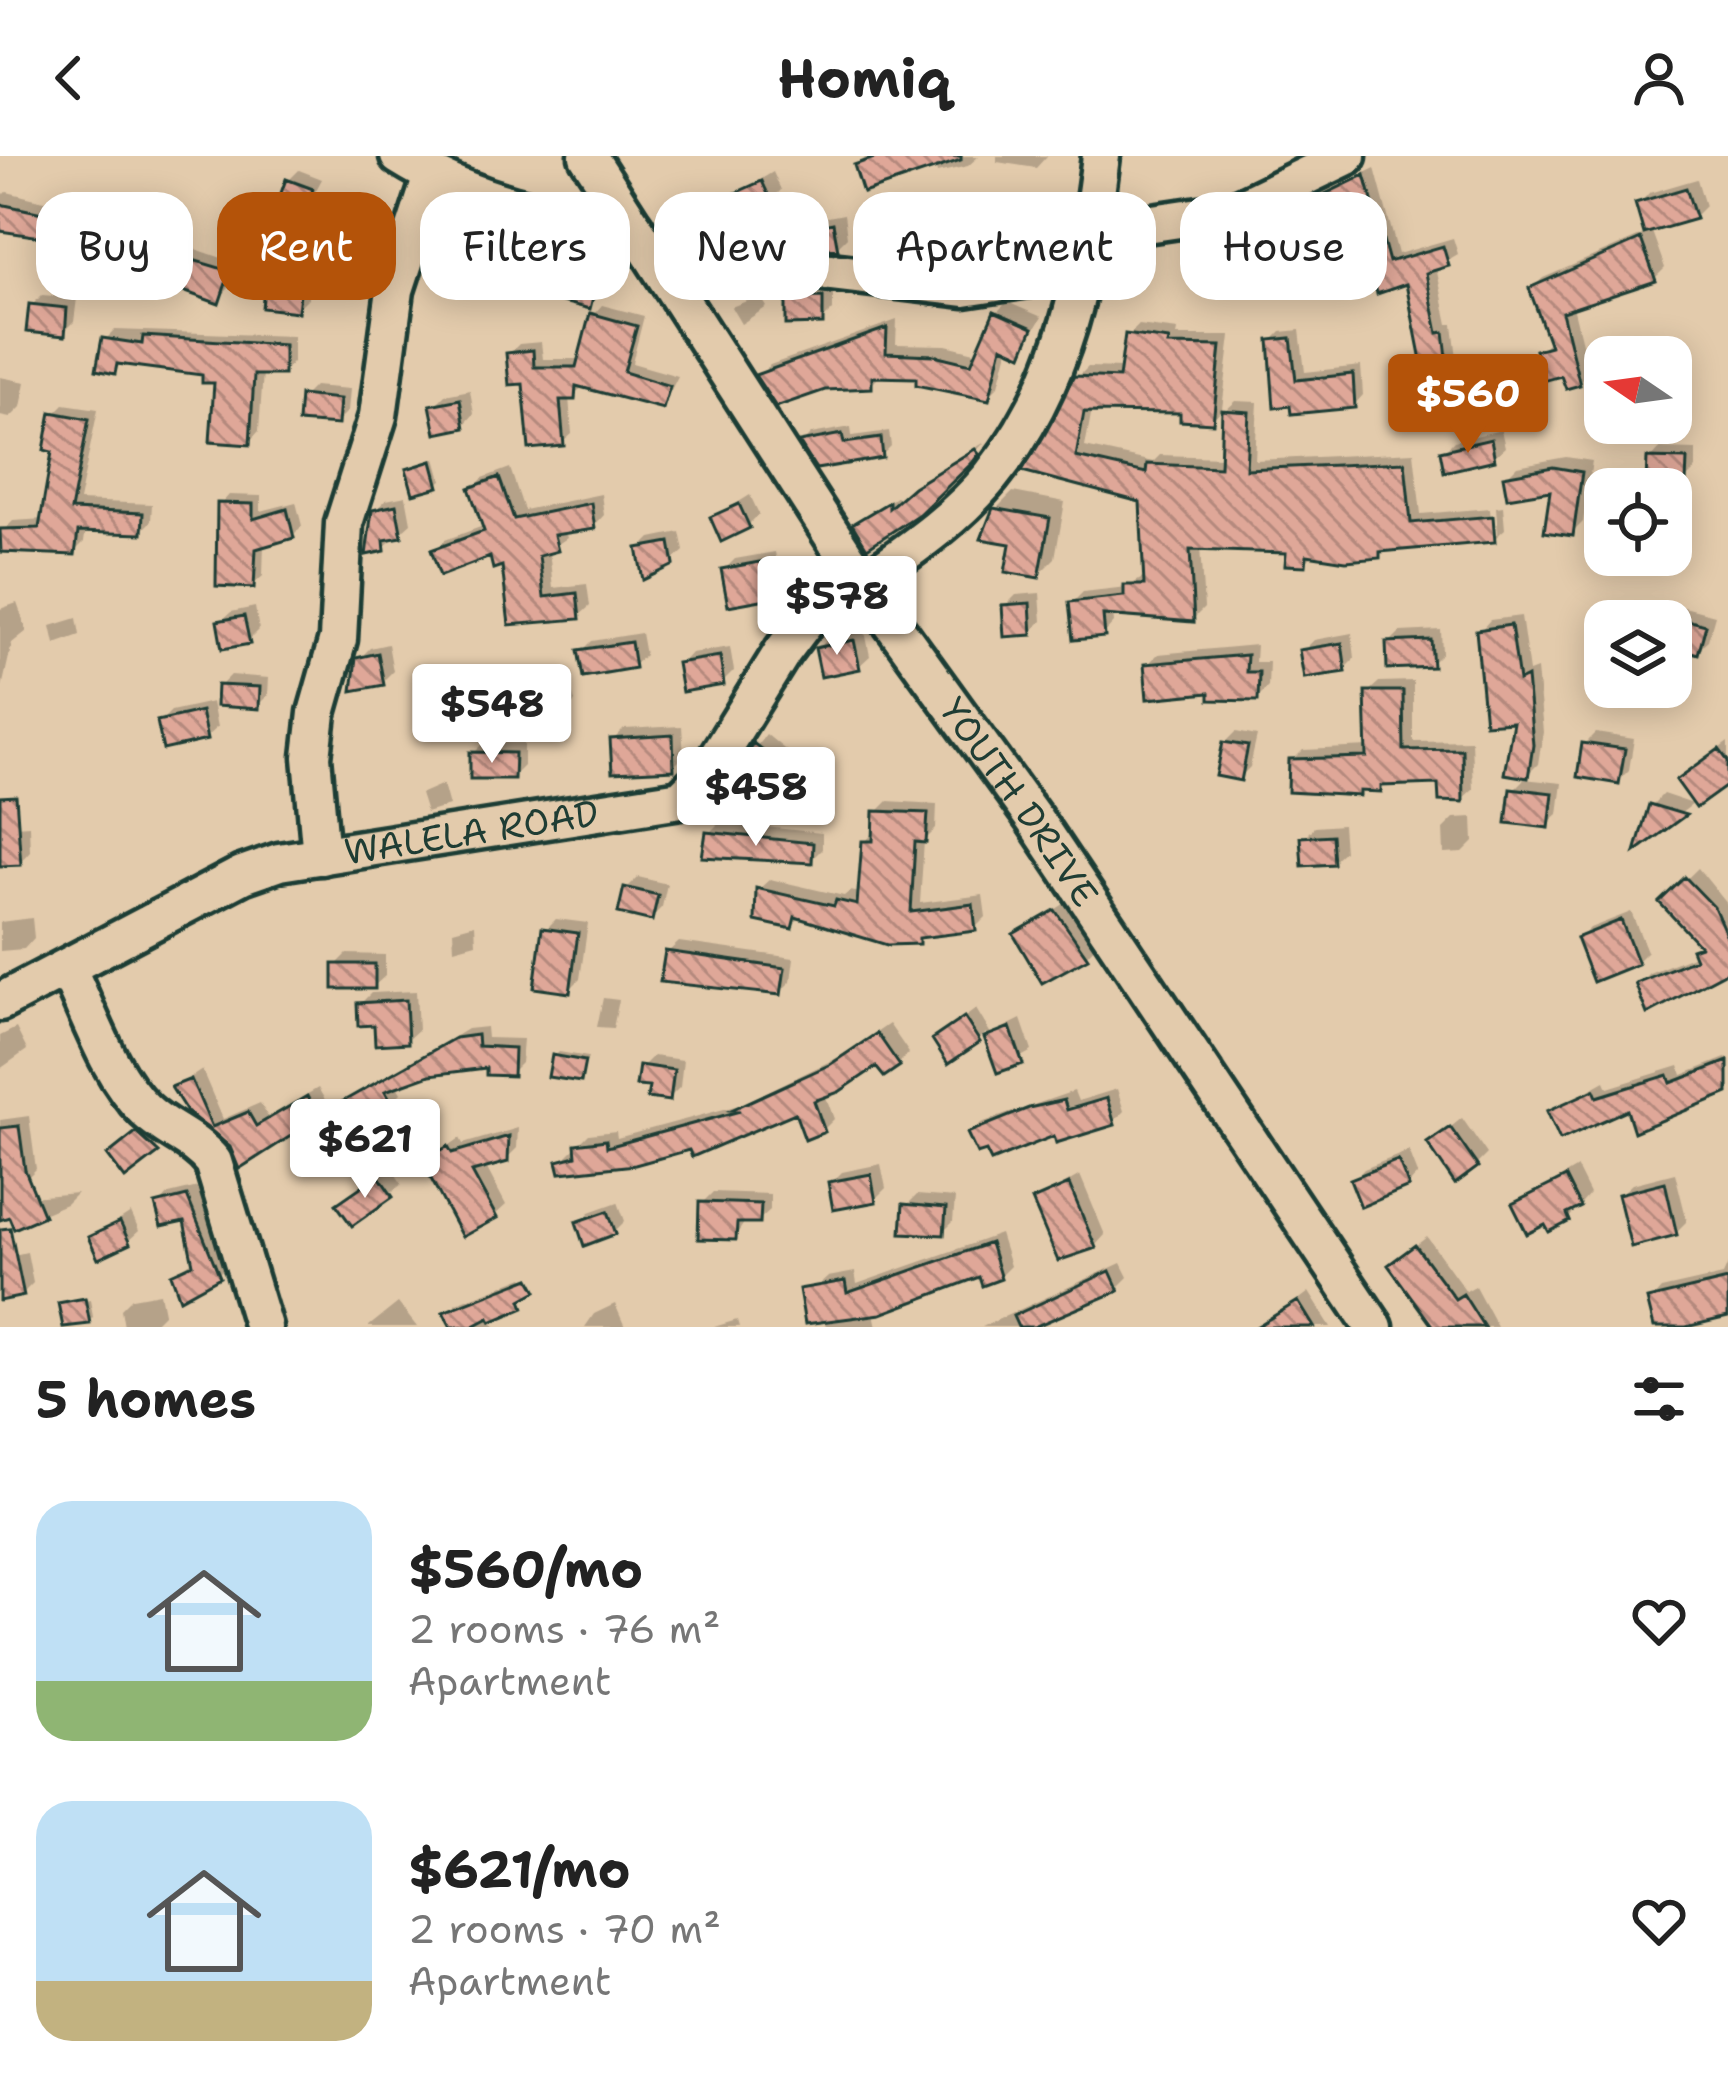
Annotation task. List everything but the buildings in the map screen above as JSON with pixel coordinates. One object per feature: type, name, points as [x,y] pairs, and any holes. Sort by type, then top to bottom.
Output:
[{"type":"street","points":[[399,156],[432,176],[514,210],[641,238],[853,271]]},
{"type":"street","name":"YOUTH DRIVE","points":[[588,156],[857,572],[1034,819],[1374,1327]]},
{"type":"street","name":"WALELA ROAD","points":[[1096,192],[1101,156]]},
{"type":"street","points":[[1156,233],[1234,211],[1347,156]]},
{"type":"street","points":[[321,856],[312,757],[317,713],[338,638],[344,523],[378,416],[395,290],[432,176]]},
{"type":"street","name":"WALELA ROAD","points":[[0,1002],[242,875],[321,856],[681,799],[708,772],[783,651],[857,572],[934,532],[992,475],[1067,338],[1077,300]]},
{"type":"street","points":[[67,968],[128,1089],[146,1111],[198,1143],[213,1162],[263,1327]]}]
